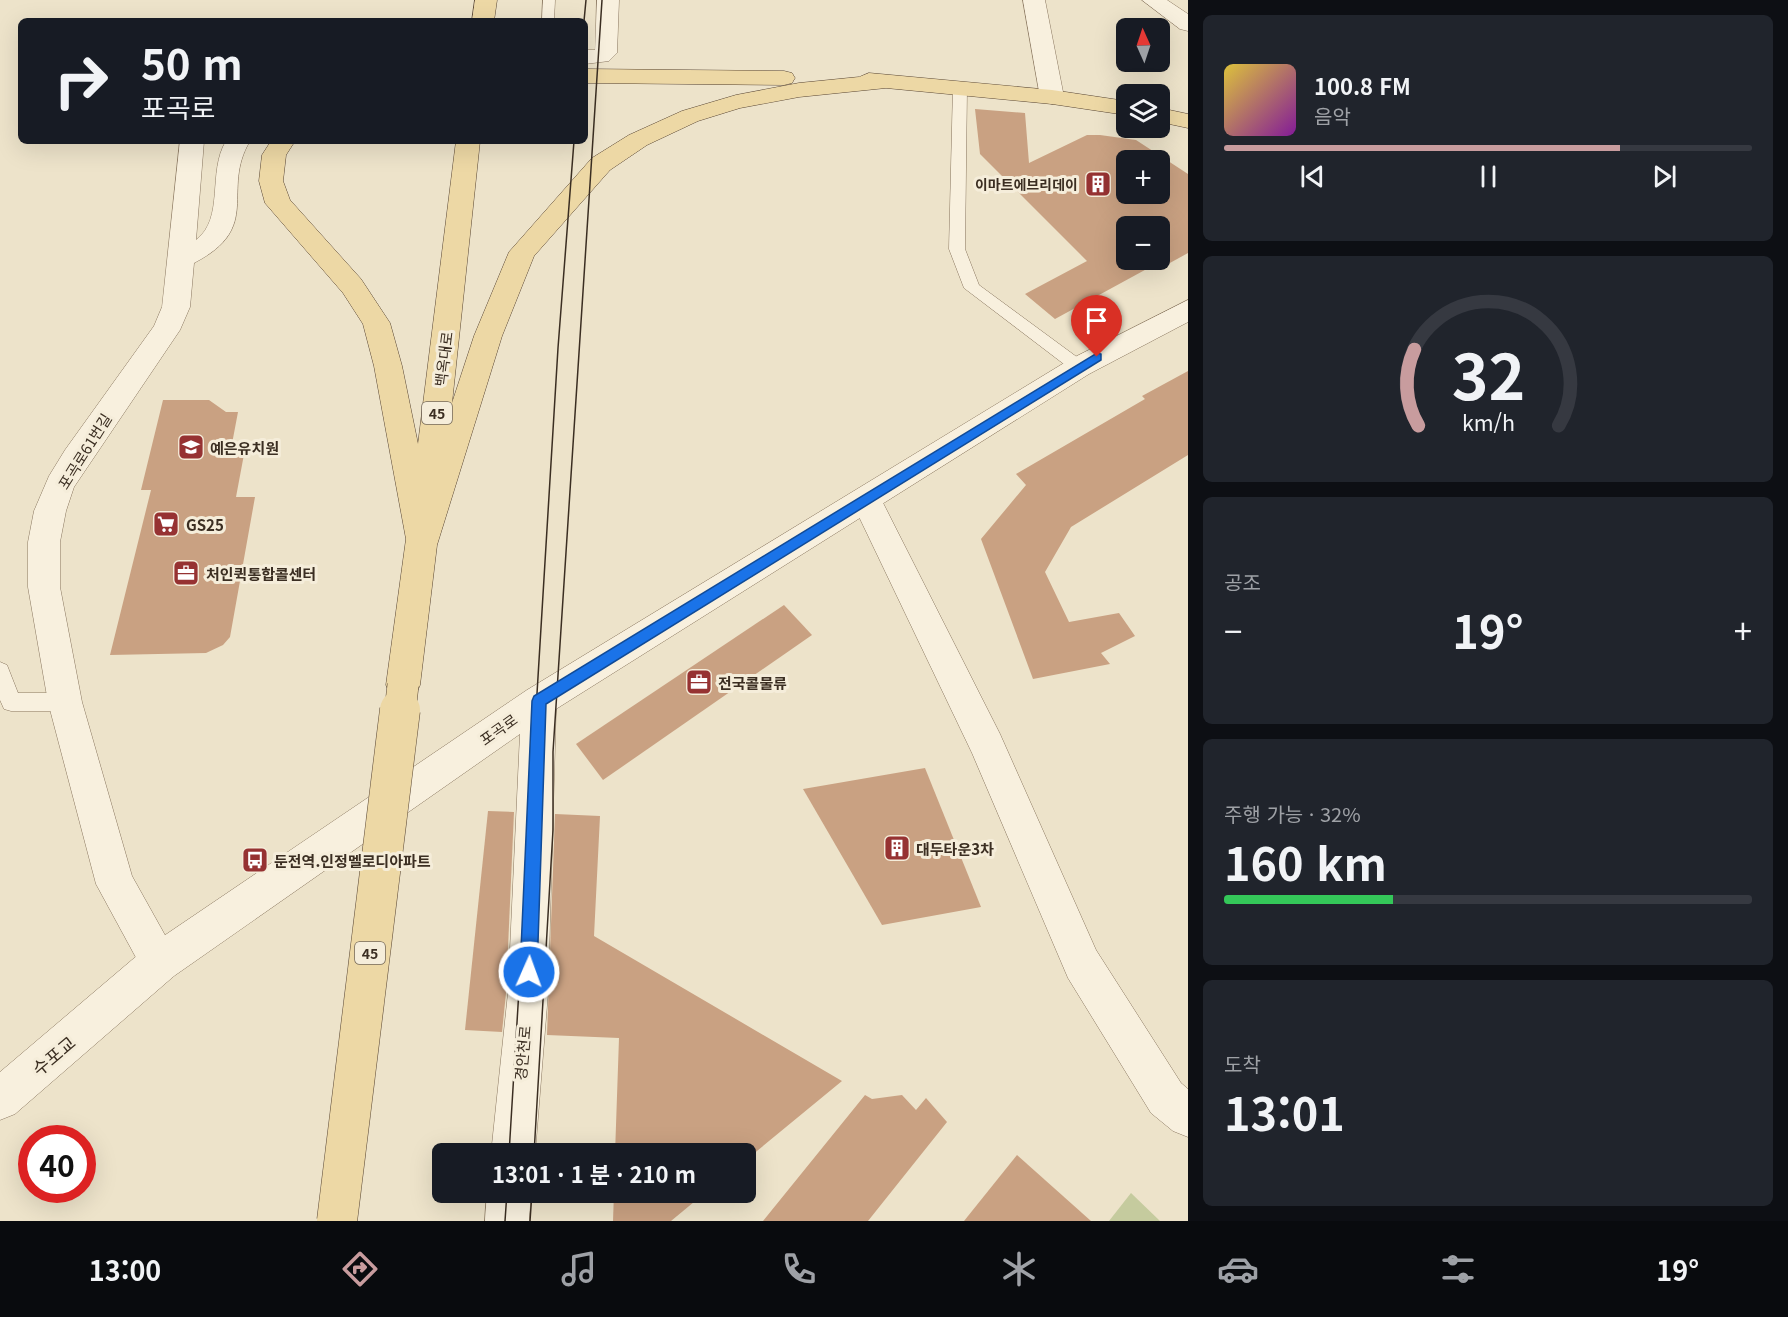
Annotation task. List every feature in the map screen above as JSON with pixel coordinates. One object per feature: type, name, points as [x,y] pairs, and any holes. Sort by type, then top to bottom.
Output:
[{"type":"main road","points":[[483,18],[486,0]]},
{"type":"main road","points":[[588,76],[891,81],[1052,97],[1116,107]]},
{"type":"main road","points":[[422,543],[488,336],[522,252],[601,164],[638,140],[690,116],[736,102],[799,90],[891,81]]},
{"type":"main road","points":[[281,144],[274,155],[271,181],[278,203],[352,286],[376,323],[388,366],[422,543]]},
{"type":"main road","name":"백옥대로","points":[[337,1221],[422,543],[468,144]]},
{"type":"street","points":[[588,57],[601,56],[606,53],[608,0]]},
{"type":"street","points":[[1034,0],[1052,97]]},
{"type":"street","points":[[1153,0],[1188,24]]},
{"type":"street","name":"포곡로61번길","points":[[160,962],[115,884],[64,702],[44,586],[44,543],[50,511],[60,485],[76,458],[166,330],[176,307],[192,144]]},
{"type":"street","points":[[182,259],[210,242],[221,228],[226,210],[229,163],[237,144]]},
{"type":"street","name":"포곡로","points":[[106,1010],[160,962],[539,701],[1079,367],[1188,310]]},
{"type":"street","points":[[866,500],[987,746],[1082,964],[1166,1098],[1188,1116]]},
{"type":"street","name":"경안천로","points":[[514,1143],[528,993],[539,701]]},
{"type":"street","name":"수포교","points":[[0,1099],[106,1010]]},
{"type":"street","points":[[507,1221],[508,1203]]},
{"type":"lane","points":[[548,18],[549,0]]},
{"type":"lane","points":[[960,87],[957,249],[972,288],[1079,367]]},
{"type":"lane","points":[[0,671],[11,702],[64,702]]},
{"type":"green space","points":[[1131,1193],[1160,1221],[1109,1221]]},
{"type":"building","points":[[975,109],[1025,113],[1029,163],[1087,135],[1136,140],[1151,150],[1116,150],[1116,204],[1170,204],[1170,162],[1188,174],[1188,253],[1170,263],[1170,216],[1116,216],[1116,270],[1145,270],[1055,319],[1025,294],[1087,261],[980,154]]},
{"type":"building","points":[[1188,371],[1188,455],[1071,527],[1045,572],[1069,622],[1119,613],[1135,636],[1101,653],[1110,664],[1033,679],[981,539],[1026,485],[1016,474],[1145,399],[1142,396]]},
{"type":"building","points":[[163,400],[209,400],[226,412],[238,412],[231,449],[245,449],[236,497],[255,497],[230,637],[223,645],[206,653],[110,655],[151,490],[141,490]]},
{"type":"building","points":[[784,605],[812,635],[603,780],[576,744]]},
{"type":"building","name":"대두타운3차","points":[[925,768],[981,907],[882,925],[803,789]]},
{"type":"building","points":[[488,811],[514,812],[506,993],[502,1032],[465,1030]]},
{"type":"building","points":[[555,814],[600,816],[594,936],[842,1081],[756,1152],[756,1143],[615,1143],[619,1038],[547,1035]]},
{"type":"building","points":[[865,1095],[872,1099],[902,1095],[916,1110],[926,1098],[947,1122],[868,1221],[763,1221]]},
{"type":"building","points":[[1017,1155],[1091,1221],[964,1221]]},
{"type":"building","points":[[614,1203],[693,1203],[671,1221],[613,1221]]},
{"type":"tram line","points":[[584,18],[586,0]]},
{"type":"tram line","points":[[535,1143],[553,830],[553,752],[602,0]]},
{"type":"tram line","points":[[510,1143],[558,348],[574,144]]},
{"type":"tram line","points":[[505,1221],[506,1203]]},
{"type":"tram line","points":[[530,1221],[531,1203]]},
{"type":"place","name":"이마트에브리데이","points":[[1098,184]]},
{"type":"place","name":"예은유치원","points":[[191,447]]},
{"type":"place","name":"GS25","points":[[166,524]]},
{"type":"place","name":"처인퀵통합콜센터","points":[[186,573]]},
{"type":"place","name":"전국콜물류","points":[[699,682]]},
{"type":"place","name":"대두타운3차","points":[[897,848]]},
{"type":"place","name":"둔전역.인정멜로디아파트","points":[[255,860]]},
{"type":"route","points":[[529,972],[539,701],[1097,357]]}]
